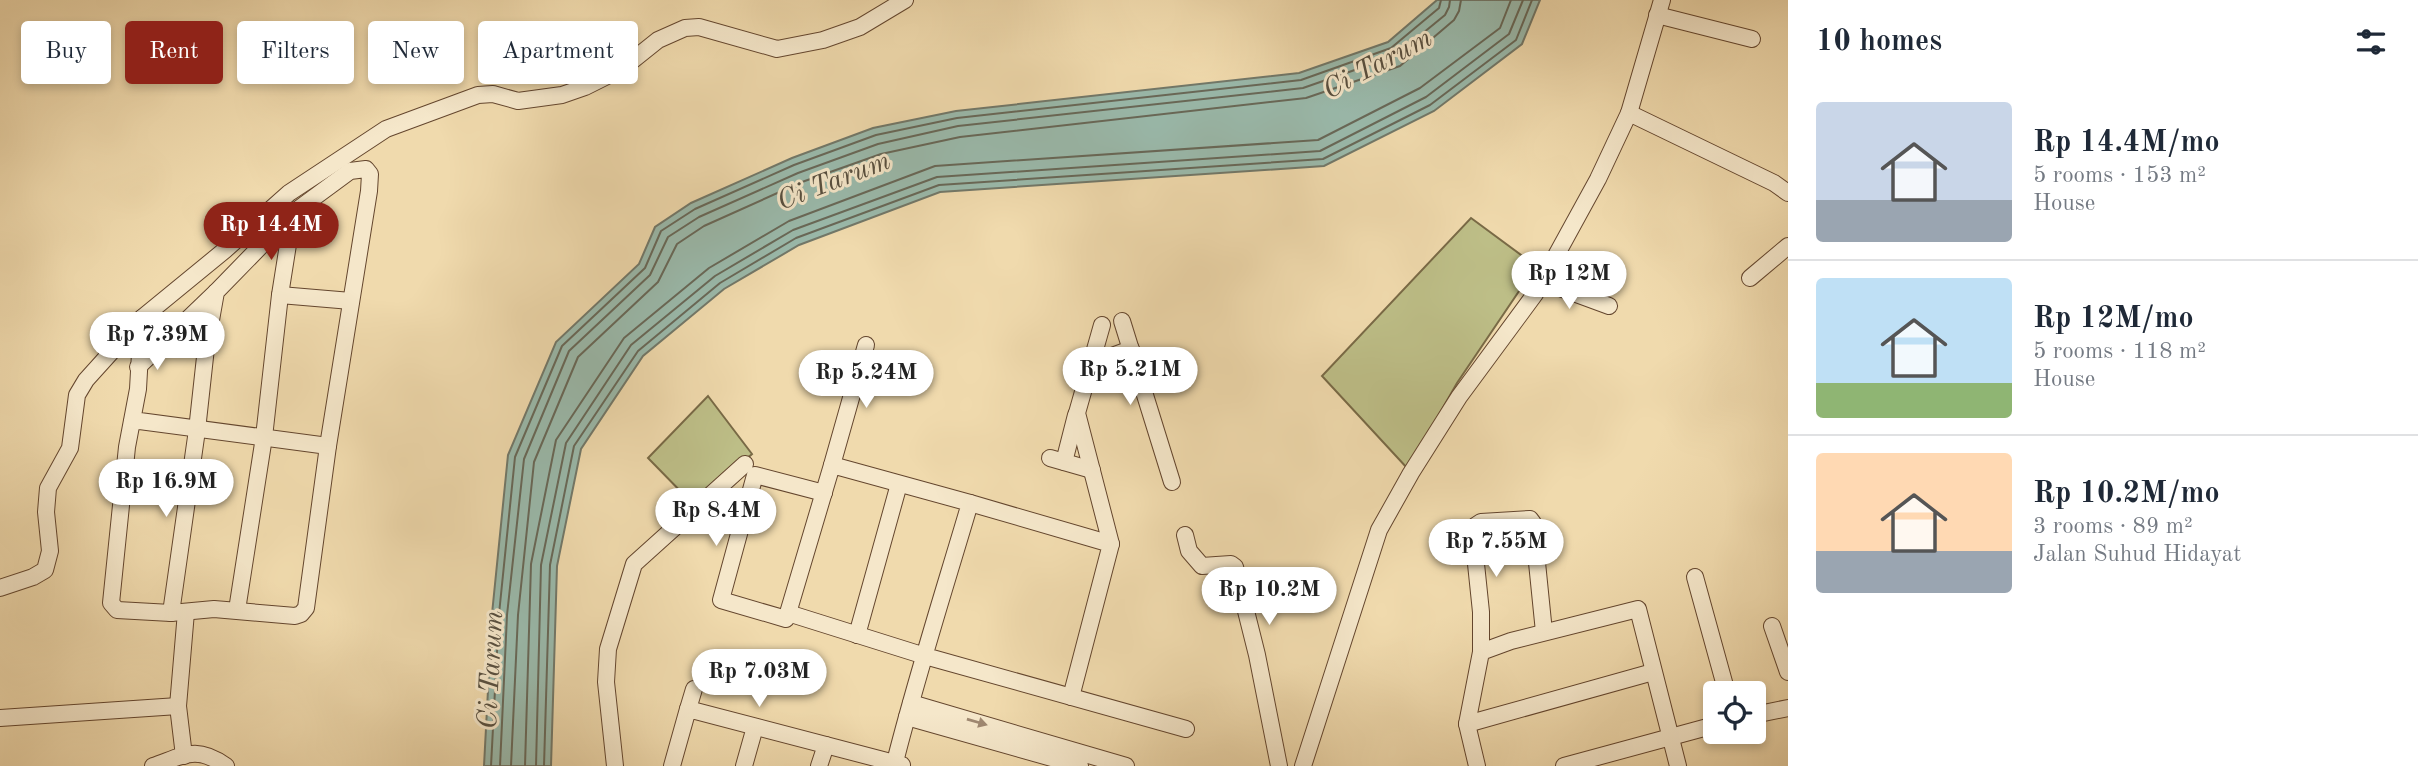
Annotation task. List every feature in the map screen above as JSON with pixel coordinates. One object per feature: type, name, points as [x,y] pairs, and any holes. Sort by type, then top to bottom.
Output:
[{"type":"street","points":[[0,588],[33,577],[44,570],[50,551],[46,512],[48,488],[70,448],[78,395],[86,380],[142,318],[289,193],[386,130],[478,95],[493,94],[518,101],[562,96],[623,68],[658,40],[685,28],[699,27],[777,49],[824,40],[860,27],[905,0]]},
{"type":"street","points":[[1303,766],[1372,548],[1392,504],[1459,397],[1535,294],[1598,179],[1629,113],[1660,7],[1752,39]]},
{"type":"street","points":[[1629,113],[1774,183],[1788,193]]},
{"type":"street","points":[[138,367],[293,213],[350,171],[366,169],[370,174],[369,191],[328,446],[306,608],[302,614],[295,616],[237,610],[117,610],[111,603],[127,447],[138,389],[138,367],[142,318]]},
{"type":"street","points":[[237,610],[264,437],[280,295],[293,213]]},
{"type":"street","points":[[1750,278],[1788,247]]},
{"type":"street","points":[[1541,281],[1609,306]]},
{"type":"street","points":[[184,756],[178,706],[179,612],[206,348],[216,292]]},
{"type":"street","points":[[280,295],[351,301]]},
{"type":"street","points":[[1122,321],[1172,482]]},
{"type":"street","points":[[1092,470],[1057,460],[1077,413],[1102,325]]},
{"type":"street","points":[[824,493],[755,475],[721,600],[786,619],[788,613],[824,493],[832,466],[866,345]]},
{"type":"street","points":[[1093,363],[1131,349]]},
{"type":"street","points":[[1071,697],[1111,544],[1077,413]]},
{"type":"street","points":[[132,420],[328,446]]},
{"type":"street","points":[[615,766],[606,682],[608,649],[634,564],[745,464]]},
{"type":"street","points":[[832,466],[1111,544]]},
{"type":"street","points":[[857,635],[899,484]]},
{"type":"street","points":[[688,709],[897,765],[909,710],[970,503]]},
{"type":"street","points":[[1477,766],[1467,724],[1481,652],[1481,612],[1474,535],[1475,526],[1481,522],[1530,519],[1544,632]]},
{"type":"street","points":[[1185,534],[1189,551],[1202,566],[1231,564],[1235,567],[1257,655],[1279,766]]},
{"type":"street","points":[[1695,577],[1724,681]]},
{"type":"street","points":[[1481,652],[1544,632],[1638,609],[1678,766]]},
{"type":"street","points":[[788,613],[925,656],[1186,729]]},
{"type":"street","points":[[1772,626],[1788,672]]},
{"type":"street","points":[[1467,724],[1653,673]]},
{"type":"street","points":[[672,766],[694,690]]},
{"type":"street","points":[[0,718],[178,706]]},
{"type":"street","points":[[1766,713],[1788,708]]},
{"type":"street","points":[[909,710],[1080,766]]},
{"type":"street","points":[[909,710],[1126,766]]},
{"type":"street","points":[[744,766],[755,727]]},
{"type":"street","points":[[1564,766],[1703,728]]},
{"type":"street","points":[[819,766],[826,745]]},
{"type":"street","points":[[153,766],[196,753],[208,755],[226,766]]},
{"type":"green space","points":[[1471,218],[1536,266],[1457,383],[1408,469],[1322,376]]},
{"type":"green space","points":[[708,396],[752,454],[694,505],[648,458]]},
{"type":"water","name":"Ci Tarum","points":[[1437,0],[1540,0],[1522,44],[1434,111],[1324,166],[940,192],[799,245],[724,289],[643,356],[581,449],[557,566],[551,766],[484,766],[492,614],[508,455],[556,342],[639,264],[655,227],[691,203],[792,158],[873,128],[956,111],[1299,73],[1388,42]]}]
